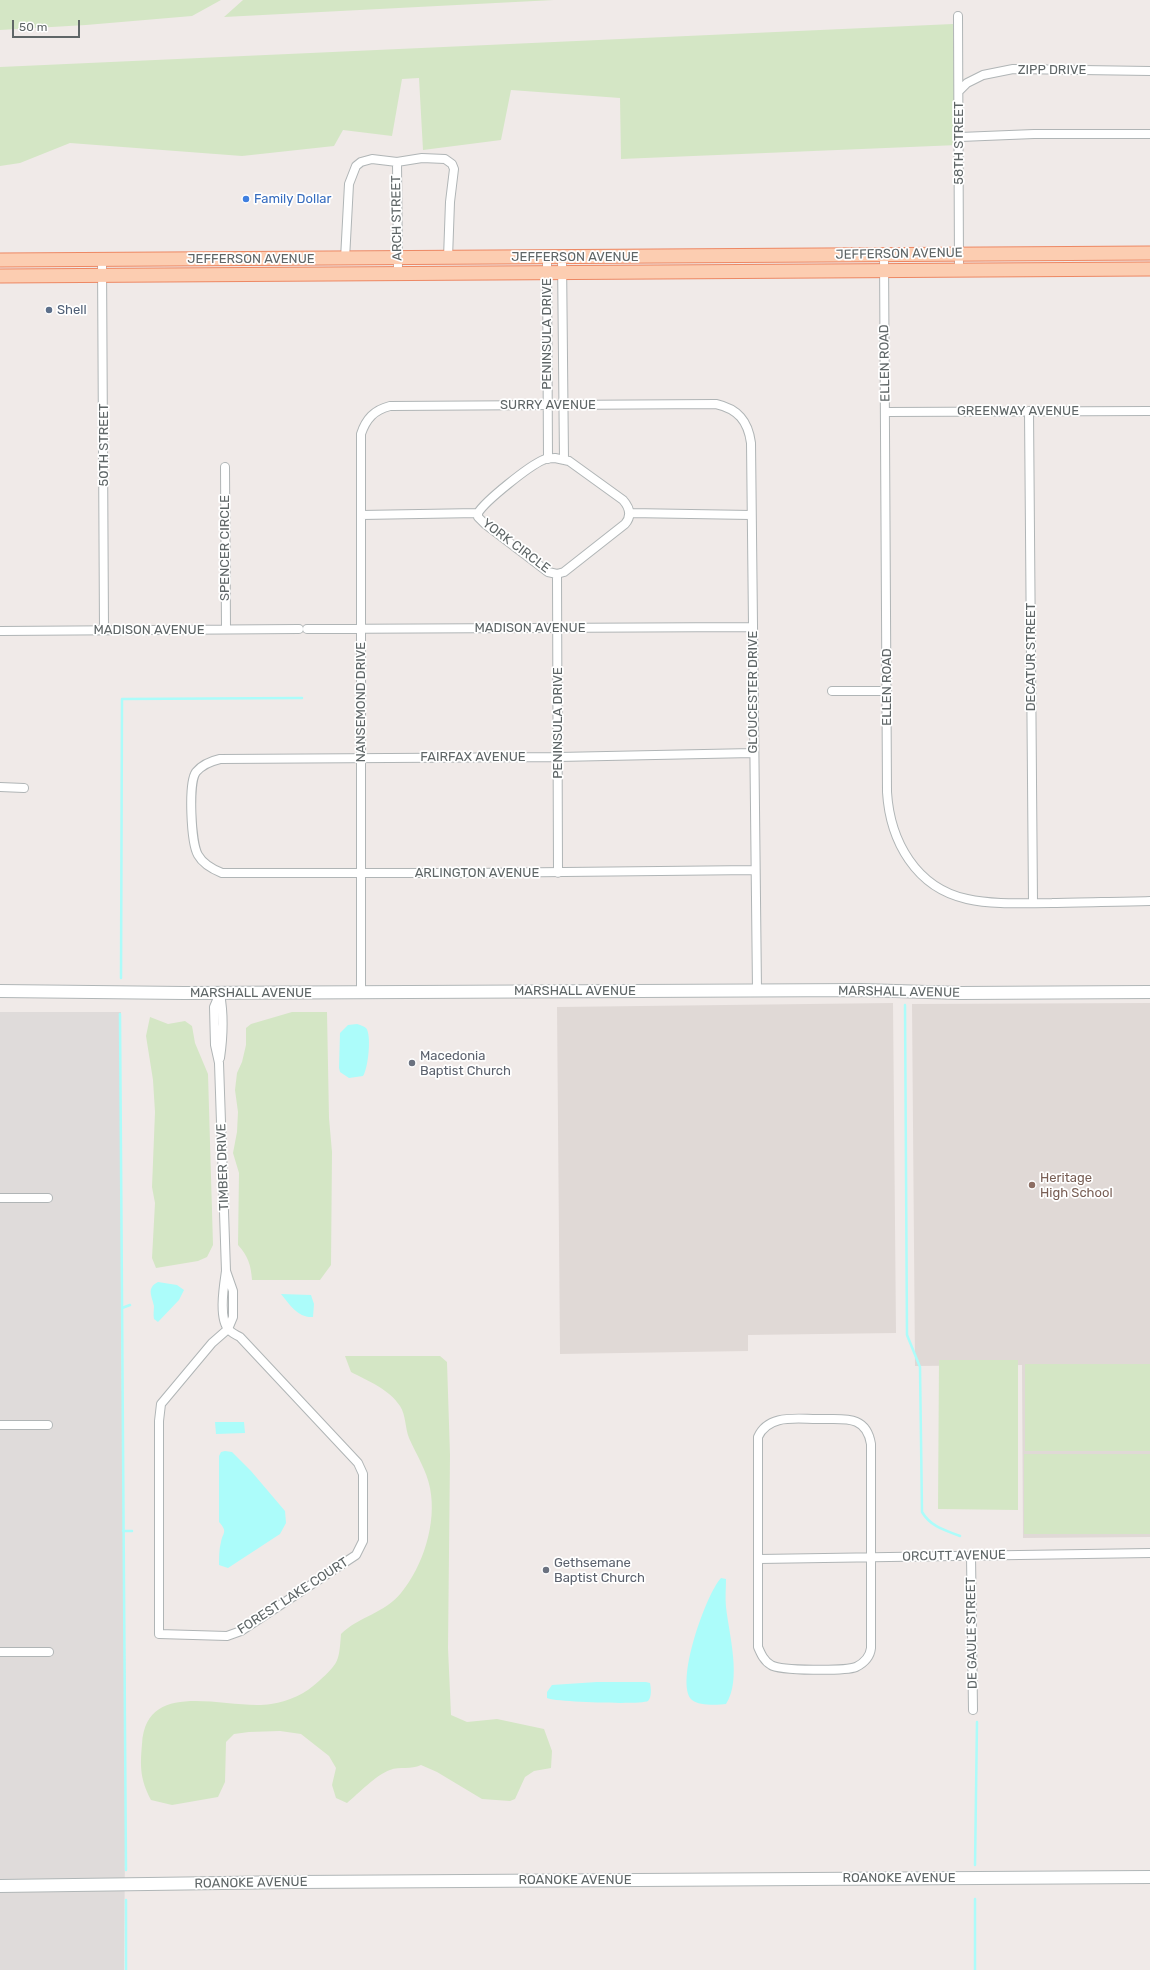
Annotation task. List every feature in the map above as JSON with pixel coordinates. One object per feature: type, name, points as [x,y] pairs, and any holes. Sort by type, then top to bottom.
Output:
[{"type":"main road","name":"JEFFERSON AVENUE","points":[[0,260],[1150,253]]},
{"type":"main road","name":"JEFFERSON AVENUE","points":[[0,276],[1150,269]]},
{"type":"street","name":"58TH STREET","points":[[958,16],[960,137],[959,270]]},
{"type":"street","name":"ZIPP DRIVE","points":[[959,91],[967,83],[983,75],[1013,69],[1150,71]]},
{"type":"street","points":[[960,137],[1034,134],[1150,134]]},
{"type":"street","points":[[345,258],[349,184],[356,166],[361,162],[372,159],[397,162],[422,158],[445,159],[452,164],[454,169],[450,202],[448,258]]},
{"type":"street","name":"ARCH STREET","points":[[397,162],[398,273]]},
{"type":"street","name":"ELLEN ROAD","points":[[884,254],[888,806],[896,838],[908,858],[934,885],[959,897],[975,900],[1033,903],[1150,901]]},
{"type":"street","name":"PENINSULA DRIVE","points":[[547,257],[548,459]]},
{"type":"street","name":"PENINSULA DRIVE","points":[[562,257],[564,460]]},
{"type":"street","name":"50TH STREET","points":[[102,260],[104,631]]},
{"type":"street","name":"SURRY AVENUE","points":[[372,414],[390,406],[716,404],[725,406]]},
{"type":"street","name":"GLOUCESTER DRIVE","points":[[725,406],[741,415],[750,433],[751,443],[753,753],[757,990]]},
{"type":"street","name":"GREENWAY AVENUE","points":[[886,412],[1150,410]]},
{"type":"street","name":"DECATUR STREET","points":[[1029,411],[1033,903]]},
{"type":"street","name":"NANSEMOND DRIVE","points":[[361,992],[361,434],[364,425],[372,414]]},
{"type":"street","points":[[548,459],[564,460],[623,500],[628,505],[630,513],[751,515]]},
{"type":"street","name":"YORK CIRCLE","points":[[478,514],[486,502],[536,464],[548,459]]},
{"type":"street","name":"SPENCER CIRCLE","points":[[225,468],[226,630]]},
{"type":"street","name":"YORK CIRCLE","points":[[478,514],[478,517],[484,524],[548,572],[557,574],[564,572],[625,524],[630,513]]},
{"type":"street","name":"YORK CIRCLE","points":[[361,515],[478,514]]},
{"type":"street","name":"PENINSULA DRIVE","points":[[557,574],[558,872]]},
{"type":"street","name":"MADISON AVENUE","points":[[0,631],[752,627]]},
{"type":"street","points":[[832,691],[887,691]]},
{"type":"street","name":"FAIRFAX AVENUE","points":[[202,861],[194,844],[192,785],[196,772],[205,764],[220,759],[558,757],[753,753]]},
{"type":"street","points":[[0,787],[24,788]]},
{"type":"street","name":"ARLINGTON AVENUE","points":[[202,861],[214,870],[222,872],[558,872],[755,870]]},
{"type":"street","name":"MARSHALL AVENUE","points":[[0,991],[220,993],[757,990],[863,990],[960,993],[1150,992]]},
{"type":"street","name":"TIMBER DRIVE","points":[[220,993],[214,1007],[215,1045],[219,1063],[226,1271],[223,1292],[224,1317],[228,1329]]},
{"type":"street","points":[[0,1198],[48,1198]]},
{"type":"street","name":"FOREST LAKE COURT","points":[[228,1329],[240,1337],[358,1463],[363,1474],[363,1541],[356,1555],[241,1631],[227,1636],[159,1634],[159,1421],[161,1404],[212,1343],[228,1329]]},
{"type":"street","points":[[789,1419],[853,1420],[865,1426],[869,1433],[871,1444],[872,1557],[870,1653],[867,1658],[857,1667],[844,1669],[785,1670],[778,1668],[765,1660],[758,1647],[758,1437],[765,1426],[771,1422],[789,1419]]},
{"type":"street","points":[[0,1425],[48,1425]]},
{"type":"street","name":"ORCUTT AVENUE","points":[[759,1559],[1150,1553]]},
{"type":"street","name":"DE GAULE STREET","points":[[971,1555],[973,1710]]},
{"type":"street","points":[[0,1652],[49,1652]]},
{"type":"street","name":"ROANOKE AVENUE","points":[[0,1886],[296,1882],[1150,1877]]},
{"type":"shaded area","points":[[893,1003],[896,1333],[748,1335],[748,1351],[560,1354],[557,1007]]},
{"type":"shaded area","name":"Heritage High School","points":[[1150,1003],[1150,1537],[1023,1538],[1022,1365],[915,1366],[912,1004]]},
{"type":"shaded area","points":[[0,1012],[121,1012],[121,1312],[126,1725],[124,1970],[0,1970]]},
{"type":"green space","points":[[0,0],[221,0],[192,16],[86,25],[0,30]]},
{"type":"green space","points":[[243,0],[554,0],[224,17]]},
{"type":"green space","points":[[953,24],[958,145],[621,159],[620,98],[511,90],[501,140],[423,150],[419,78],[402,79],[392,136],[343,130],[334,146],[242,156],[70,143],[20,163],[0,166],[0,67]]},
{"type":"green space","points":[[292,1012],[327,1012],[329,1118],[332,1152],[331,1265],[320,1280],[252,1280],[248,1261],[238,1245],[239,1173],[233,1153],[237,1132],[238,1112],[235,1090],[237,1073],[242,1062],[246,1045],[246,1028],[251,1024]]},
{"type":"green space","points":[[150,1017],[168,1024],[185,1021],[192,1026],[195,1043],[208,1074],[213,1245],[207,1257],[198,1261],[156,1268],[152,1258],[155,1203],[152,1187],[155,1112],[153,1080],[146,1036]]},
{"type":"green space","points":[[345,1356],[440,1356],[447,1362],[450,1455],[448,1648],[451,1715],[467,1722],[497,1719],[544,1729],[552,1751],[551,1768],[534,1771],[525,1777],[515,1799],[510,1801],[482,1799],[437,1772],[421,1765],[398,1768],[385,1772],[379,1776],[347,1803],[336,1798],[332,1785],[336,1768],[329,1756],[301,1734],[280,1731],[249,1732],[234,1734],[226,1742],[225,1782],[218,1797],[172,1805],[151,1800],[147,1793],[143,1779],[141,1752],[147,1723],[158,1710],[173,1703],[192,1701],[253,1705],[271,1704],[291,1699],[303,1693],[331,1670],[337,1661],[340,1650],[341,1634],[355,1623],[395,1600],[409,1582],[422,1557],[430,1529],[432,1501],[429,1482],[409,1438],[402,1410],[395,1400],[384,1390],[351,1372]]},
{"type":"green space","points":[[939,1360],[1018,1360],[1018,1510],[938,1509]]},
{"type":"green space","points":[[1025,1364],[1150,1364],[1150,1451],[1025,1451]]},
{"type":"green space","points":[[1024,1454],[1150,1454],[1150,1534],[1024,1534]]},
{"type":"water","points":[[357,1024],[365,1027],[368,1032],[368,1060],[363,1076],[349,1078],[340,1072],[339,1068],[340,1033],[348,1025]]},
{"type":"water","points":[[158,1282],[177,1285],[184,1290],[179,1300],[158,1322],[154,1319],[154,1306],[151,1290],[154,1284]]},
{"type":"water","points":[[281,1294],[311,1295],[314,1304],[313,1317],[308,1317],[299,1313]]},
{"type":"water","points":[[215,1422],[244,1422],[245,1433],[216,1434]]},
{"type":"water","points":[[221,1452],[232,1452],[251,1471],[285,1511],[286,1523],[280,1534],[228,1568],[219,1565],[219,1554],[224,1530],[219,1522],[219,1456]]},
{"type":"water","points":[[721,1578],[726,1579],[726,1604],[734,1670],[731,1694],[726,1704],[714,1705],[699,1703],[692,1700],[687,1691],[687,1676],[689,1659],[700,1619],[715,1587]]},
{"type":"water","points":[[597,1682],[650,1683],[650,1697],[648,1701],[631,1703],[580,1702],[547,1698],[547,1692],[552,1685]]},
{"type":"waterway","points":[[121,978],[122,699],[302,698]]},
{"type":"waterway","points":[[905,1005],[907,1335],[920,1367],[922,1512],[934,1525],[960,1536]]},
{"type":"waterway","points":[[120,1014],[126,1870]]},
{"type":"waterway","points":[[122,1308],[130,1305]]},
{"type":"waterway","points":[[123,1531],[132,1531]]},
{"type":"waterway","points":[[975,1865],[977,1722]]},
{"type":"waterway","points":[[975,1899],[975,1970]]},
{"type":"waterway","points":[[126,1900],[126,1970]]},
{"type":"place","name":"Family Dollar","points":[[246,199]]},
{"type":"place","name":"Shell","points":[[49,310]]},
{"type":"place","name":"Macedonia Baptist Church","points":[[412,1063]]},
{"type":"place","name":"Heritage High School","points":[[1032,1185]]},
{"type":"place","name":"Gethsemane Baptist Church","points":[[546,1570]]}]
